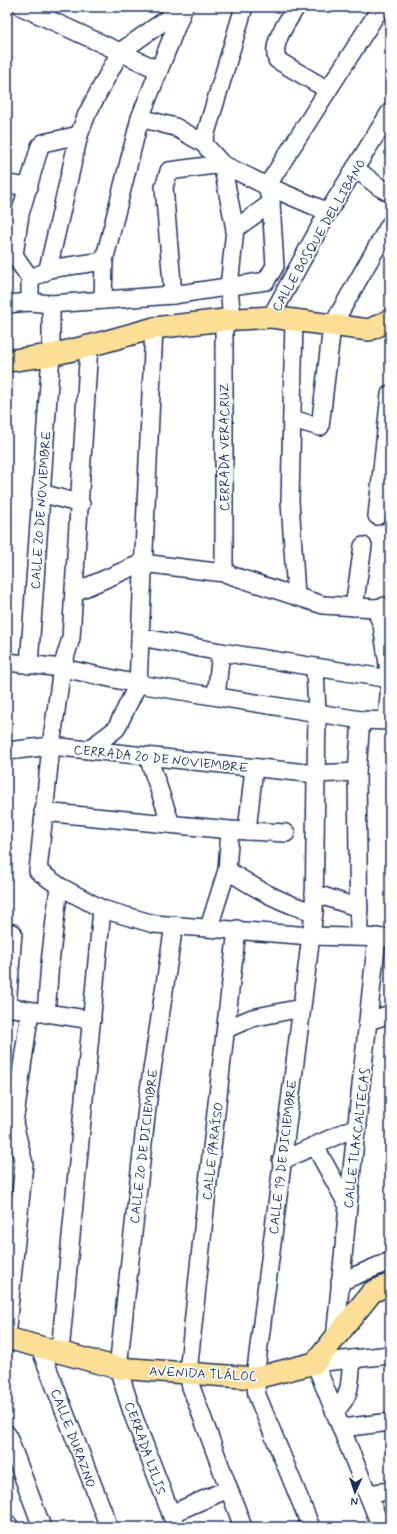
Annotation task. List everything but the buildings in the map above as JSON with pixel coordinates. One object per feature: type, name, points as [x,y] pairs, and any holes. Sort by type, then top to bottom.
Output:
[{"type":"main road","points":[[7,361],[51,355],[154,328],[228,320],[271,318],[369,330],[390,320]]},
{"type":"main road","points":[[315,1363],[372,1292],[390,1284]]},
{"type":"main road","name":"AVENIDA TLÁLOC","points":[[7,1338],[118,1368],[255,1378],[315,1363]]},
{"type":"street","points":[[22,7],[158,70]]},
{"type":"street","points":[[48,269],[79,135],[87,114],[120,52],[184,7]]},
{"type":"street","points":[[103,300],[104,261],[140,118],[184,7]]},
{"type":"street","points":[[203,142],[244,7]]},
{"type":"street","points":[[296,7],[278,41],[274,52],[277,60],[328,90]]},
{"type":"street","points":[[7,304],[30,302],[51,304],[174,295],[266,281],[275,266],[271,203],[267,186],[381,7]]},
{"type":"street","name":"CALLE BOSQUE DEL LIBANO","points":[[271,318],[328,212],[390,112]]},
{"type":"street","points":[[140,118],[175,127],[203,142],[222,164],[267,186],[328,212]]},
{"type":"street","points":[[30,302],[30,278],[11,258],[20,214],[40,146],[43,143],[79,135]]},
{"type":"street","points":[[174,295],[164,187],[170,171],[222,164]]},
{"type":"street","name":"CERRADA VERACRUZ","points":[[222,164],[235,229],[229,287],[224,573]]},
{"type":"street","points":[[355,168],[379,187],[390,193]]},
{"type":"street","points":[[7,184],[29,187]]},
{"type":"street","points":[[235,229],[271,203]]},
{"type":"street","points":[[292,419],[320,427],[332,326],[390,224]]},
{"type":"street","points":[[30,278],[43,273],[48,269],[104,261]]},
{"type":"street","name":"CALLE 20 DE NOVIEMBRE","points":[[29,665],[51,355],[51,304]]},
{"type":"street","points":[[294,320],[290,500],[296,595]]},
{"type":"street","points":[[88,750],[116,729],[138,684],[142,563],[154,328]]},
{"type":"street","points":[[89,346],[81,504],[71,638],[62,668],[43,812],[38,871],[59,886],[102,909],[154,924],[237,929],[310,936],[359,936],[384,938]]},
{"type":"street","points":[[377,516],[390,394]]},
{"type":"street","points":[[41,493],[81,504]]},
{"type":"street","points":[[354,607],[363,546]]},
{"type":"street","points":[[7,662],[62,668],[138,684],[361,720],[388,721],[390,679],[382,625],[382,607],[323,605],[296,595],[224,573],[142,563],[75,592]]},
{"type":"street","points":[[140,637],[221,652],[390,679]]},
{"type":"street","points":[[216,696],[221,652]]},
{"type":"street","name":"CALLE 19 DE DICIEMBRE","points":[[311,1527],[257,1395],[255,1378],[281,1161],[314,912],[317,713],[315,667]]},
{"type":"street","points":[[359,936],[357,772],[361,720]]},
{"type":"street","name":"CERRADA 20 DE NOVIEMBRE","points":[[7,751],[51,746],[316,774],[357,772]]},
{"type":"street","points":[[148,756],[171,824]]},
{"type":"street","points":[[247,830],[254,768]]},
{"type":"street","points":[[43,812],[230,830],[286,832]]},
{"type":"street","points":[[209,927],[228,870],[230,830]]},
{"type":"street","points":[[228,870],[264,893],[298,908],[314,912]]},
{"type":"street","points":[[7,1327],[24,1164],[11,1126],[50,963],[59,886]]},
{"type":"street","points":[[314,893],[359,908]]},
{"type":"street","points":[[60,1352],[102,909]]},
{"type":"street","name":"CALLE 20 DE DICIEMBRE","points":[[118,1368],[149,1090],[174,925]]},
{"type":"street","name":"CALLE PARAÍSO","points":[[188,1373],[237,929]]},
{"type":"street","points":[[12,933],[7,1007],[92,1020]]},
{"type":"street","name":"CALLE TLAXCALTECAS","points":[[335,1339],[348,1206],[369,1021],[384,938]]},
{"type":"street","points":[[226,1029],[252,1018],[301,1008]]},
{"type":"street","points":[[369,1021],[390,1014]]},
{"type":"street","points":[[281,1161],[358,1126]]},
{"type":"street","points":[[315,1146],[348,1206]]},
{"type":"street","points":[[340,1282],[390,1261]]},
{"type":"street","name":"CALLE DURAZNO","points":[[40,1348],[108,1527]]},
{"type":"street","points":[[380,1527],[315,1363],[390,1355]]},
{"type":"street","points":[[335,1411],[346,1401],[352,1359]]},
{"type":"street","name":"CERRADA LILIS","points":[[118,1368],[133,1415],[173,1520]]},
{"type":"street","points":[[188,1373],[191,1387],[242,1527]]},
{"type":"street","points":[[342,1428],[390,1422]]},
{"type":"street","points":[[7,1434],[42,1527]]},
{"type":"street","points":[[173,1520],[228,1489]]},
{"type":"street","points":[[368,1494],[390,1491]]},
{"type":"street","points":[[7,1523],[10,1527]]}]
